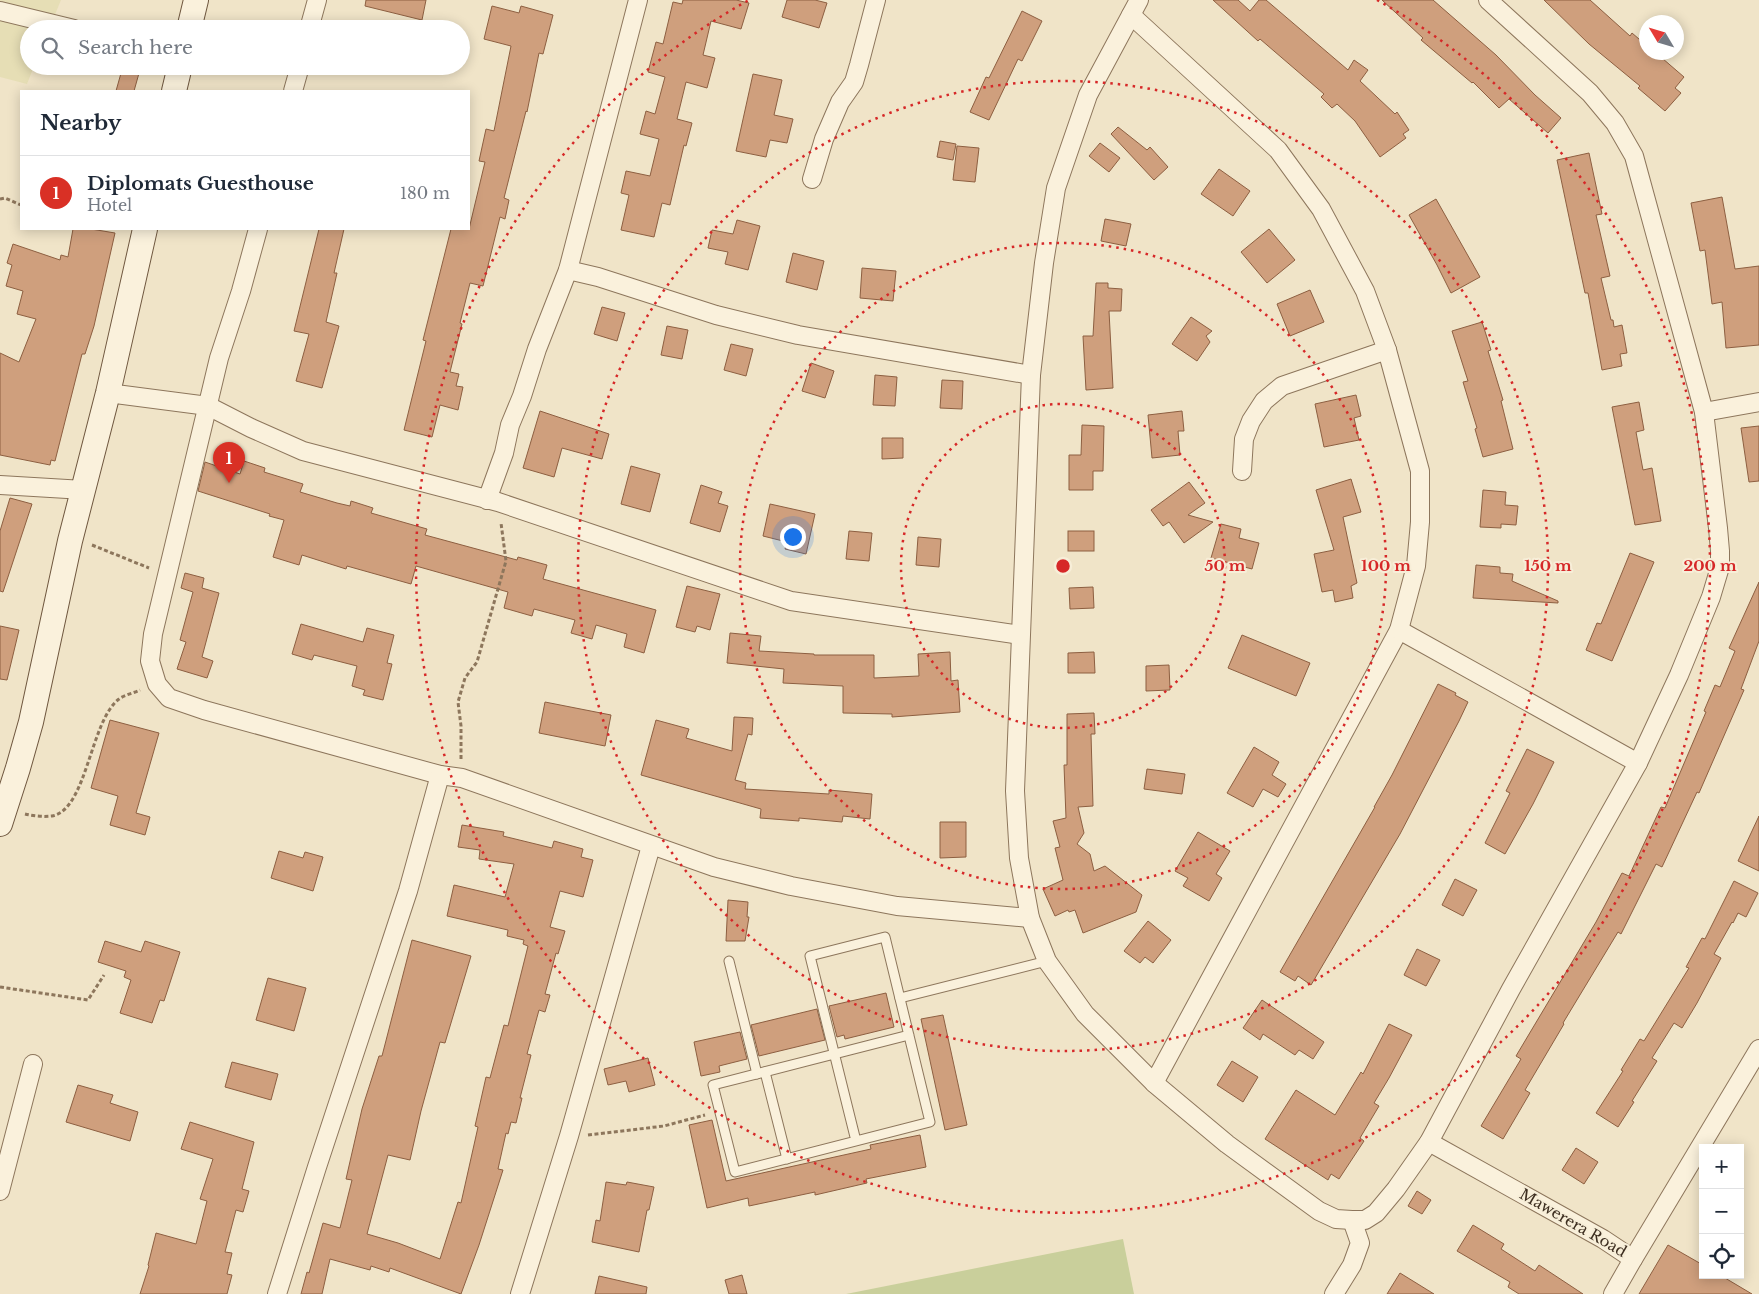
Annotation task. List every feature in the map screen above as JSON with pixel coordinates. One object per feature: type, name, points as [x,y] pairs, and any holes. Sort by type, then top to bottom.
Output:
[{"type":"street","points":[[191,20],[196,0]]},
{"type":"street","points":[[311,20],[317,0]]},
{"type":"street","points":[[492,501],[537,349],[568,270],[638,0]]},
{"type":"street","points":[[812,179],[824,139],[840,102],[854,82],[876,0]]},
{"type":"street","points":[[1154,1084],[1399,630],[1416,566],[1420,522],[1420,471],[1387,350],[1365,291],[1321,209],[1278,150],[1135,8],[1088,95],[1056,188],[1044,263],[1031,375],[1015,791],[1019,858],[1030,918],[1047,961],[1085,1014],[1154,1084],[1227,1144],[1319,1211],[1336,1219],[1352,1220],[1365,1220],[1376,1212],[1396,1189],[1429,1142],[1511,989],[1638,763],[1704,614],[1720,567],[1718,528],[1704,412],[1634,156],[1615,123],[1590,93],[1488,0]]},
{"type":"street","points":[[0,11],[37,20]]},
{"type":"street","points":[[174,90],[178,75]]},
{"type":"street","points":[[293,90],[297,75]]},
{"type":"street","points":[[2,818],[31,722],[70,541],[108,393],[145,230]]},
{"type":"street","points":[[258,230],[241,291],[219,358],[153,634],[150,660],[157,684],[169,698],[204,710],[440,775],[462,778],[714,867],[791,886],[897,906],[1030,918]]},
{"type":"street","points":[[568,270],[598,277],[716,315],[798,335],[1031,375]]},
{"type":"street","points":[[1242,471],[1244,439],[1251,421],[1264,402],[1282,386],[1387,350]]},
{"type":"street","points":[[108,393],[208,406],[303,451],[492,501],[791,601],[1020,634]]},
{"type":"street","points":[[1704,412],[1759,402]]},
{"type":"street","points":[[0,486],[84,490]]},
{"type":"street","points":[[1399,630],[1638,763]]},
{"type":"street","points":[[277,1294],[411,882],[440,775]]},
{"type":"street","points":[[520,1294],[569,1136],[651,846]]},
{"type":"street","name":"Mawerera Road","points":[[1429,1142],[1603,1239],[1633,1259],[1759,1049]]},
{"type":"street","points":[[0,1191],[33,1064]]},
{"type":"street","points":[[1334,1294],[1352,1265],[1360,1243],[1352,1220]]},
{"type":"street","points":[[1613,1294],[1633,1259]]},
{"type":"lane","points":[[856,1141],[834,1054],[810,956],[885,937],[930,1122],[787,1159],[735,1172],[713,1085],[834,1054],[909,1036]]},
{"type":"lane","points":[[900,998],[1047,961]]},
{"type":"lane","points":[[729,962],[787,1159]]},
{"type":"path","points":[[0,200],[5,198],[20,205]]},
{"type":"path","points":[[462,778],[461,726],[458,702],[465,678],[476,662],[506,561],[492,501]]},
{"type":"path","points":[[70,541],[86,542],[168,575]]},
{"type":"path","points":[[2,818],[53,816],[68,808],[78,790],[105,717],[118,699],[157,684]]},
{"type":"path","points":[[0,987],[88,1000],[104,976]]},
{"type":"path","points":[[569,1136],[664,1126],[720,1111]]},
{"type":"shaded area","points":[[0,0],[61,0],[53,20],[20,20],[20,75],[30,75],[27,84],[0,77]]},
{"type":"green space","points":[[1123,1239],[1134,1294],[846,1294]]},
{"type":"building","points":[[366,0],[426,0],[422,20],[365,6]]},
{"type":"building","points":[[683,0],[736,0],[749,3],[741,29],[711,21],[703,55],[715,58],[707,88],[686,82],[677,119],[692,123],[686,146],[684,145],[670,205],[662,203],[654,237],[621,230],[629,195],[621,193],[626,171],[650,176],[659,139],[640,134],[646,111],[655,114],[665,77],[648,72],[656,42],[663,44],[673,2],[682,4]]},
{"type":"building","points":[[787,0],[815,0],[827,3],[819,28],[782,17]]},
{"type":"building","points":[[1213,0],[1238,0],[1250,11],[1259,0],[1266,0],[1348,70],[1354,60],[1368,70],[1360,81],[1395,114],[1397,112],[1409,130],[1403,134],[1406,138],[1380,157],[1355,121],[1337,104],[1332,108],[1321,97],[1324,94],[1260,39],[1258,41]]},
{"type":"building","points":[[1382,0],[1433,0],[1496,55],[1535,95],[1561,118],[1548,133],[1509,99],[1499,108],[1473,82],[1421,40],[1423,38]]},
{"type":"building","points":[[1544,0],[1590,0],[1630,36],[1632,33],[1639,39],[1639,60],[1664,60],[1684,77],[1675,88],[1681,93],[1665,111],[1638,88],[1640,86],[1589,44]]},
{"type":"building","points":[[492,6],[519,13],[521,6],[553,15],[543,54],[539,53],[527,112],[504,198],[509,200],[505,219],[500,217],[483,286],[470,283],[460,323],[462,324],[450,372],[459,374],[456,386],[463,387],[458,410],[440,405],[432,437],[404,430],[426,341],[423,340],[451,230],[470,230],[485,162],[479,161],[486,129],[494,131],[511,46],[484,39]]},
{"type":"building","points":[[1022,11],[1042,21],[1022,61],[1018,59],[989,120],[970,112],[986,77],[989,78]]},
{"type":"building","points":[[753,74],[782,80],[774,115],[793,119],[787,143],[770,140],[766,157],[736,151]]},
{"type":"building","points":[[120,75],[138,75],[134,90],[116,90]]},
{"type":"building","points":[[1118,127],[1147,150],[1150,147],[1168,167],[1154,180],[1111,134]]},
{"type":"building","points":[[940,141],[956,144],[953,160],[937,157]]},
{"type":"building","points":[[1100,143],[1120,158],[1109,172],[1089,156]]},
{"type":"building","points":[[957,146],[979,148],[975,182],[953,180]]},
{"type":"building","points":[[1589,153],[1602,214],[1596,215],[1610,276],[1601,278],[1614,327],[1622,325],[1627,353],[1620,354],[1622,366],[1602,370],[1588,293],[1585,293],[1557,160]]},
{"type":"building","points":[[1219,169],[1250,191],[1233,216],[1201,194]]},
{"type":"building","points":[[1722,197],[1735,269],[1759,266],[1759,345],[1726,348],[1722,302],[1712,304],[1705,250],[1700,251],[1691,203]]},
{"type":"building","points":[[1436,199],[1480,277],[1451,293],[1409,215]]},
{"type":"building","points":[[1105,219],[1131,224],[1126,246],[1101,241]]},
{"type":"building","points":[[737,220],[760,226],[748,270],[725,264],[728,252],[708,248],[712,230],[733,234]]},
{"type":"building","points":[[1269,229],[1295,260],[1267,283],[1241,252]]},
{"type":"building","points":[[73,230],[97,230],[115,233],[94,326],[85,354],[82,354],[55,461],[51,460],[50,465],[0,455],[0,353],[19,362],[36,319],[17,314],[23,291],[6,286],[12,265],[7,263],[13,244],[60,260],[61,255],[68,257]]},
{"type":"building","points":[[319,230],[344,230],[334,273],[337,273],[326,322],[339,326],[322,388],[296,381],[309,334],[294,331]]},
{"type":"building","points":[[793,253],[824,261],[817,290],[786,282]]},
{"type":"building","points":[[862,268],[896,271],[893,301],[860,298]]},
{"type":"building","points":[[1096,283],[1108,283],[1108,288],[1122,289],[1121,311],[1109,311],[1113,388],[1086,390],[1083,336],[1093,336]]},
{"type":"building","points":[[1310,290],[1324,322],[1290,336],[1277,304]]},
{"type":"building","points":[[602,307],[625,313],[617,341],[594,334]]},
{"type":"building","points":[[1191,317],[1212,331],[1206,336],[1210,342],[1197,361],[1172,344]]},
{"type":"building","points":[[1482,322],[1491,350],[1488,351],[1503,400],[1501,401],[1513,449],[1483,457],[1475,429],[1477,428],[1463,382],[1468,381],[1452,331]]},
{"type":"building","points":[[667,326],[688,330],[682,359],[661,355]]},
{"type":"building","points":[[731,344],[753,349],[746,376],[724,370]]},
{"type":"building","points":[[811,363],[834,371],[825,398],[802,391]]},
{"type":"building","points":[[875,375],[897,377],[895,406],[873,405]]},
{"type":"building","points":[[942,380],[963,381],[962,409],[940,408]]},
{"type":"building","points":[[1356,395],[1361,416],[1354,418],[1359,440],[1324,447],[1315,404]]},
{"type":"building","points":[[1639,402],[1644,430],[1636,432],[1643,470],[1652,468],[1661,521],[1635,525],[1612,407]]},
{"type":"building","points":[[540,411],[609,434],[602,459],[562,448],[554,477],[523,468]]},
{"type":"building","points":[[1182,411],[1184,431],[1178,431],[1180,455],[1152,458],[1148,415]]},
{"type":"building","points":[[1082,425],[1104,426],[1103,471],[1093,471],[1093,490],[1069,490],[1069,455],[1081,455]]},
{"type":"building","points":[[1759,426],[1759,481],[1749,482],[1741,428]]},
{"type":"building","points":[[882,438],[903,438],[903,458],[882,459]]},
{"type":"building","points":[[244,461],[265,468],[264,472],[303,484],[300,492],[350,506],[351,501],[373,508],[371,513],[427,529],[425,535],[517,560],[518,557],[547,565],[543,579],[656,610],[644,653],[624,647],[627,634],[596,625],[592,639],[571,633],[575,620],[534,609],[532,616],[504,608],[508,592],[416,566],[411,584],[347,566],[346,569],[302,555],[299,565],[273,557],[284,520],[198,491],[205,462],[240,474]]},
{"type":"building","points":[[631,466],[660,474],[650,512],[621,504]]},
{"type":"building","points":[[1351,479],[1361,512],[1343,517],[1357,583],[1351,586],[1353,598],[1335,602],[1333,590],[1322,592],[1314,554],[1334,550],[1316,490]]},
{"type":"building","points":[[1189,482],[1205,503],[1188,515],[1213,522],[1184,543],[1169,522],[1163,526],[1151,510]]},
{"type":"building","points":[[701,485],[722,492],[718,503],[728,506],[720,532],[690,523]]},
{"type":"building","points":[[1483,490],[1506,492],[1505,505],[1518,506],[1516,525],[1501,524],[1501,528],[1480,527]]},
{"type":"building","points":[[10,498],[32,504],[3,592],[0,591],[0,531]]},
{"type":"building","points":[[770,504],[815,514],[806,554],[785,549],[787,542],[763,536]]},
{"type":"building","points":[[1221,524],[1241,529],[1239,538],[1259,543],[1252,569],[1211,558]]},
{"type":"building","points":[[849,531],[872,533],[869,561],[846,559]]},
{"type":"building","points":[[1068,531],[1094,531],[1094,551],[1068,551]]},
{"type":"building","points":[[918,537],[941,539],[939,567],[916,565]]},
{"type":"building","points":[[1630,553],[1654,562],[1612,661],[1586,650],[1597,623],[1601,624]]},
{"type":"building","points":[[1476,565],[1500,567],[1500,573],[1513,574],[1512,581],[1558,601],[1558,603],[1473,598]]},
{"type":"building","points":[[185,573],[204,578],[202,588],[219,593],[202,657],[213,661],[207,678],[177,669],[186,642],[180,640],[193,592],[181,588]]},
{"type":"building","points":[[1759,582],[1759,641],[1741,689],[1744,690],[1699,793],[1697,792],[1662,867],[1656,864],[1621,934],[1618,932],[1525,1090],[1530,1093],[1503,1139],[1481,1126],[1521,1059],[1516,1056],[1596,922],[1622,873],[1629,876],[1661,807],[1665,808],[1706,712],[1704,711],[1715,685],[1720,687],[1735,651],[1729,648]]},
{"type":"building","points":[[687,586],[720,594],[710,630],[697,626],[695,632],[676,627]]},
{"type":"building","points":[[1093,587],[1094,608],[1070,609],[1069,588]]},
{"type":"building","points":[[301,624],[363,642],[367,628],[394,635],[387,663],[392,664],[383,700],[363,695],[365,690],[352,686],[357,666],[314,655],[312,660],[292,654]]},
{"type":"building","points":[[0,626],[19,630],[7,680],[0,679]]},
{"type":"building","points":[[730,633],[761,636],[759,651],[814,655],[874,655],[874,678],[919,676],[918,654],[950,652],[951,681],[958,680],[960,712],[892,717],[892,714],[843,713],[843,686],[783,683],[784,669],[727,663]]},
{"type":"building","points":[[1242,635],[1310,663],[1296,696],[1228,668]]},
{"type":"building","points":[[1094,652],[1095,673],[1068,673],[1068,653]]},
{"type":"building","points":[[1169,665],[1170,690],[1146,691],[1146,666]]},
{"type":"building","points":[[1438,684],[1456,693],[1455,695],[1468,702],[1459,721],[1400,834],[1311,985],[1298,976],[1295,981],[1280,972],[1375,807]]},
{"type":"building","points":[[545,702],[611,715],[605,746],[539,733]]},
{"type":"building","points":[[1094,713],[1095,734],[1091,734],[1093,806],[1078,807],[1084,833],[1077,844],[1090,854],[1094,871],[1105,866],[1142,895],[1136,912],[1083,933],[1075,910],[1069,912],[1068,910],[1055,916],[1043,889],[1063,880],[1055,848],[1060,847],[1053,821],[1066,818],[1064,765],[1067,765],[1067,714]]},
{"type":"building","points":[[734,717],[753,718],[752,735],[748,734],[735,780],[746,783],[745,789],[829,794],[829,790],[872,794],[870,819],[843,816],[842,822],[799,818],[799,821],[760,818],[761,809],[641,775],[656,720],[689,729],[686,738],[732,751]]},
{"type":"building","points":[[110,720],[159,733],[136,813],[150,817],[145,835],[110,825],[118,796],[91,788]]},
{"type":"building","points":[[1254,747],[1279,762],[1272,775],[1286,784],[1278,797],[1263,789],[1253,807],[1227,793]]},
{"type":"building","points":[[1527,749],[1554,762],[1505,854],[1485,843],[1510,793],[1506,791]]},
{"type":"building","points":[[1147,769],[1185,774],[1182,794],[1144,789]]},
{"type":"building","points":[[1759,816],[1759,871],[1738,861]]},
{"type":"building","points":[[940,822],[966,822],[966,857],[940,858]]},
{"type":"building","points":[[462,825],[504,832],[503,836],[552,848],[554,841],[583,849],[581,857],[593,860],[583,897],[560,891],[550,927],[565,931],[558,954],[556,953],[545,994],[550,995],[545,1012],[539,1010],[527,1054],[531,1055],[516,1123],[511,1122],[508,1134],[506,1133],[498,1169],[503,1170],[479,1245],[461,1294],[390,1268],[389,1272],[371,1266],[370,1270],[330,1259],[322,1294],[301,1294],[323,1223],[340,1228],[352,1180],[346,1179],[362,1109],[379,1056],[382,1056],[412,940],[471,956],[445,1043],[440,1042],[410,1160],[388,1155],[367,1234],[398,1243],[440,1259],[458,1202],[461,1203],[478,1127],[475,1126],[486,1077],[490,1078],[504,1025],[508,1026],[528,946],[523,944],[524,940],[507,936],[508,930],[447,916],[454,885],[505,897],[514,864],[479,859],[480,850],[458,847]]},
{"type":"building","points":[[1198,832],[1230,851],[1216,874],[1222,878],[1209,901],[1183,886],[1188,878],[1175,871]]},
{"type":"building","points":[[279,851],[303,858],[305,852],[323,857],[313,891],[271,878]]},
{"type":"building","points":[[1455,879],[1477,890],[1463,916],[1442,905]]},
{"type":"building","points":[[1734,881],[1758,893],[1746,917],[1738,913],[1732,922],[1714,954],[1721,958],[1697,1003],[1682,1028],[1674,1023],[1652,1058],[1657,1061],[1618,1127],[1596,1113],[1623,1071],[1621,1070],[1640,1039],[1644,1041],[1689,968],[1686,967],[1702,938],[1705,939]]},
{"type":"building","points":[[728,900],[748,902],[747,917],[749,917],[745,941],[726,941]]},
{"type":"building","points":[[1148,921],[1171,940],[1153,963],[1145,957],[1140,963],[1124,951]]},
{"type":"building","points":[[105,941],[141,952],[145,941],[180,952],[164,1001],[160,1000],[152,1023],[120,1013],[131,980],[124,977],[126,971],[98,962]]},
{"type":"building","points":[[1417,949],[1440,960],[1426,986],[1404,975]]},
{"type":"building","points":[[268,978],[306,988],[294,1031],[256,1020]]},
{"type":"building","points":[[886,993],[894,1027],[845,1039],[844,1035],[837,1037],[829,1006]]},
{"type":"building","points":[[1262,1000],[1324,1042],[1313,1059],[1299,1050],[1295,1055],[1263,1034],[1260,1040],[1243,1028]]},
{"type":"building","points":[[817,1009],[825,1040],[759,1056],[751,1025]]},
{"type":"building","points":[[943,1015],[967,1125],[945,1130],[921,1019]]},
{"type":"building","points":[[1389,1024],[1412,1035],[1374,1103],[1379,1106],[1360,1138],[1364,1141],[1339,1179],[1331,1174],[1328,1180],[1265,1139],[1296,1090],[1335,1115],[1361,1072],[1363,1074]]},
{"type":"building","points":[[740,1032],[747,1059],[719,1066],[720,1072],[701,1076],[694,1042]]},
{"type":"building","points":[[648,1058],[655,1085],[629,1092],[626,1081],[608,1085],[604,1069]]},
{"type":"building","points":[[1232,1061],[1258,1077],[1243,1102],[1217,1085]]},
{"type":"building","points":[[232,1062],[278,1074],[271,1100],[225,1087]]},
{"type":"building","points":[[78,1085],[113,1095],[110,1103],[138,1112],[130,1141],[66,1122]]},
{"type":"building","points":[[712,1120],[726,1181],[871,1149],[870,1145],[920,1135],[926,1167],[866,1179],[867,1183],[815,1195],[815,1192],[749,1206],[748,1198],[707,1208],[689,1125]]},
{"type":"building","points":[[190,1122],[254,1142],[242,1189],[249,1191],[243,1212],[236,1210],[225,1252],[232,1253],[227,1274],[232,1275],[227,1294],[140,1294],[149,1266],[156,1233],[196,1244],[207,1201],[200,1199],[213,1159],[181,1149]]},
{"type":"building","points":[[1576,1148],[1598,1162],[1584,1184],[1562,1170]]},
{"type":"building","points":[[606,1182],[626,1185],[627,1182],[654,1187],[649,1210],[647,1210],[639,1252],[592,1242],[596,1220],[600,1221]]},
{"type":"building","points":[[1417,1191],[1431,1200],[1422,1214],[1408,1206]]},
{"type":"building","points":[[1473,1225],[1504,1244],[1501,1249],[1535,1271],[1539,1265],[1583,1294],[1519,1294],[1508,1287],[1510,1282],[1457,1251]]},
{"type":"building","points":[[1668,1245],[1699,1263],[1699,1279],[1727,1279],[1752,1294],[1639,1294]]},
{"type":"building","points":[[1400,1273],[1434,1294],[1387,1294]]},
{"type":"building","points":[[742,1275],[747,1294],[729,1294],[725,1280]]},
{"type":"building","points":[[599,1276],[647,1287],[646,1294],[595,1294]]},
{"type":"place","name":"Diplomats Guesthouse","points":[[229,483]]}]
